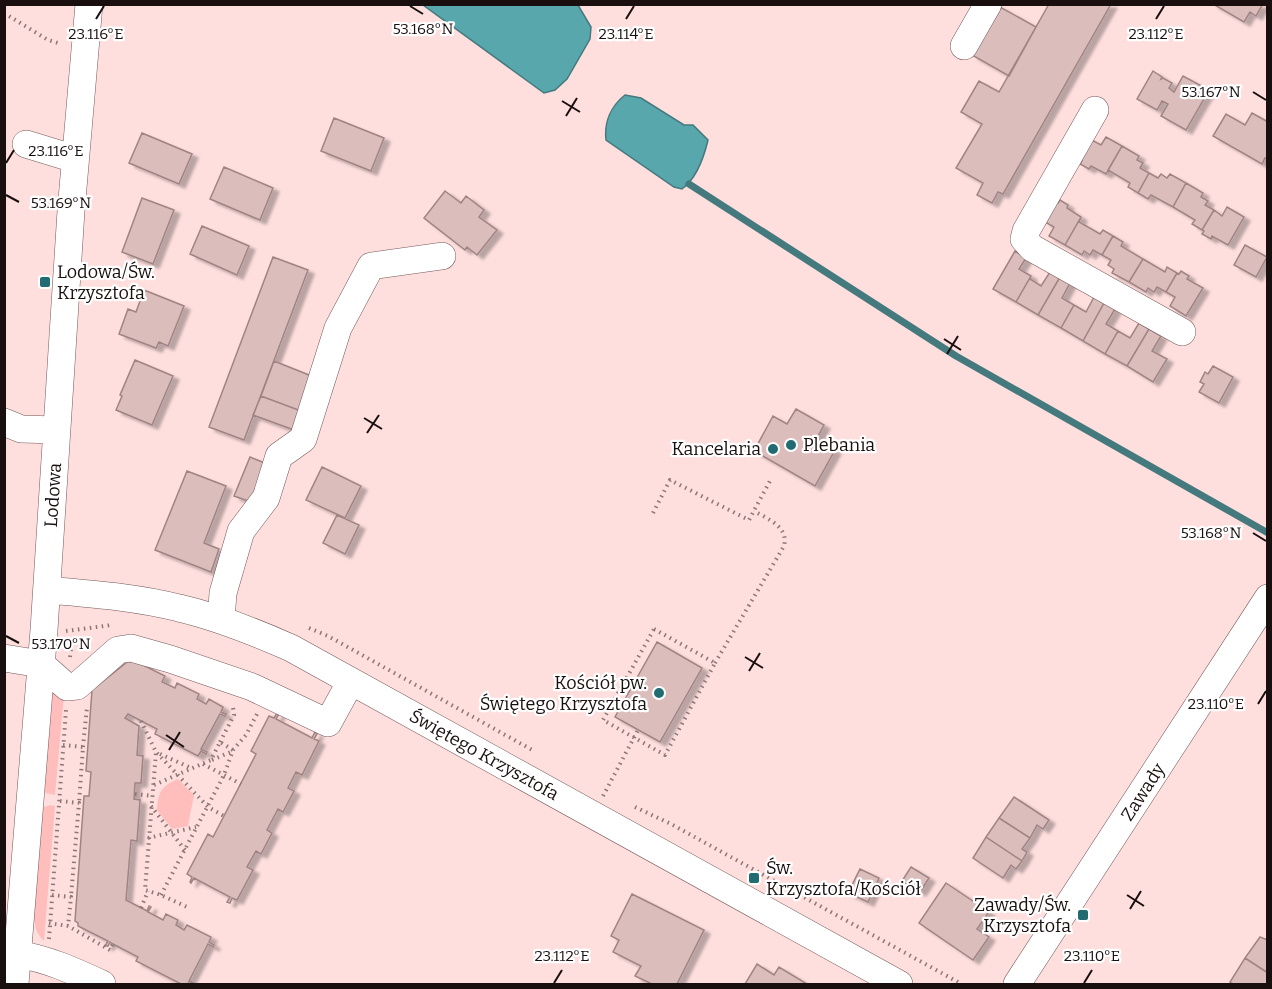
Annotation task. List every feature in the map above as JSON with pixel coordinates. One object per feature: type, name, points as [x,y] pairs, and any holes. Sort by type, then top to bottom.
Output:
[{"type":"street","name":"Lodowa","points":[[15,984],[47,590],[75,159],[89,4]]},
{"type":"street","points":[[964,46],[988,4]]},
{"type":"street","points":[[1095,110],[1026,231],[1024,239],[1032,248],[1182,332]]},
{"type":"street","points":[[26,144],[75,159]]},
{"type":"street","points":[[220,620],[223,593],[241,531],[266,498],[279,456],[303,439],[338,328],[371,266],[442,256]]},
{"type":"street","points":[[4,422],[21,429],[57,430]]},
{"type":"street","name":"Świętego Krzysztofa","points":[[47,590],[141,600],[179,608],[220,620],[291,648],[899,984]]},
{"type":"street","name":"Zawady","points":[[1017,984],[1268,598]]},
{"type":"street","points":[[4,658],[40,664],[66,696],[118,650],[131,648],[252,687],[328,723],[351,681]]},
{"type":"street","points":[[17,954],[72,969],[102,984]]},
{"type":"path","points":[[4,13],[48,40],[63,45],[85,46]]},
{"type":"path","points":[[653,513],[670,480],[749,520],[771,479]]},
{"type":"path","points":[[716,663],[654,629],[603,720],[665,755],[784,546],[786,538],[784,531],[777,524],[754,511]]},
{"type":"path","points":[[57,632],[117,624]]},
{"type":"path","points":[[49,941],[71,649]]},
{"type":"path","points":[[66,696],[87,707],[68,926]]},
{"type":"path","points":[[161,895],[224,775],[233,750],[246,735],[261,707]]},
{"type":"path","points":[[141,721],[156,752],[208,807],[224,816]]},
{"type":"path","points":[[608,787],[638,730]]},
{"type":"path","points":[[211,760],[220,742],[233,750]]},
{"type":"path","points":[[63,745],[83,747]]},
{"type":"path","points":[[154,786],[233,750]]},
{"type":"path","points":[[156,752],[192,768]]},
{"type":"path","points":[[156,752],[145,890],[187,907]]},
{"type":"path","points":[[203,764],[241,784]]},
{"type":"path","points":[[135,794],[153,796]]},
{"type":"path","points":[[60,801],[79,803]]},
{"type":"path","points":[[151,806],[184,850]]},
{"type":"path","points":[[148,838],[197,827]]},
{"type":"path","points":[[141,908],[148,891]]},
{"type":"path","points":[[52,895],[71,897]]},
{"type":"path","points":[[49,923],[68,926],[110,950],[113,944]]},
{"type":"shaded area","points":[[53,692],[64,695],[55,795],[46,793],[44,790]]},
{"type":"shaded area","points":[[178,779],[194,795],[188,826],[172,829],[157,810],[157,804],[164,787]]},
{"type":"shaded area","points":[[55,806],[44,941],[37,931],[34,919],[42,808]]},
{"type":"water","points":[[423,5],[578,5],[591,27],[590,39],[567,79],[555,90],[544,93]]},
{"type":"water","points":[[625,95],[641,98],[684,125],[693,125],[708,140],[696,173],[682,189],[674,187],[606,140],[606,127],[610,115]]},
{"type":"building","points":[[1049,4],[1111,4],[1003,194],[998,192],[992,203],[977,195],[983,183],[956,168],[982,124],[961,112],[979,81],[999,92]]},
{"type":"building","points":[[1213,4],[1263,4],[1256,16],[1250,12],[1244,22]]},
{"type":"building","points":[[1000,7],[1036,27],[1009,76],[972,55]]},
{"type":"building","points":[[1153,71],[1162,77],[1161,79],[1172,83],[1169,88],[1174,92],[1183,76],[1209,90],[1186,130],[1161,116],[1168,104],[1162,101],[1157,110],[1137,99]]},
{"type":"building","points":[[1252,113],[1268,122],[1268,159],[1265,158],[1262,164],[1213,136],[1226,114],[1245,125]]},
{"type":"building","points":[[334,118],[384,138],[371,171],[321,151]]},
{"type":"building","points":[[142,133],[192,154],[179,184],[129,163]]},
{"type":"building","points":[[1106,137],[1122,146],[1106,174],[1091,166],[1089,169],[1080,164],[1092,140],[1101,145]]},
{"type":"building","points":[[1122,146],[1139,156],[1137,160],[1143,163],[1140,168],[1149,173],[1138,193],[1128,187],[1130,183],[1108,170]]},
{"type":"building","points":[[224,167],[273,188],[260,220],[210,199]]},
{"type":"building","points":[[1149,173],[1158,178],[1161,174],[1167,178],[1170,174],[1186,183],[1173,207],[1151,195],[1148,199],[1138,193]]},
{"type":"building","points":[[1186,183],[1203,193],[1201,197],[1208,201],[1205,205],[1214,210],[1202,230],[1192,224],[1195,220],[1173,207]]},
{"type":"building","points":[[445,191],[461,203],[466,196],[484,210],[479,217],[497,230],[477,255],[467,247],[465,250],[424,218]]},
{"type":"building","points":[[142,198],[174,210],[153,264],[122,252]]},
{"type":"building","points":[[1060,200],[1068,205],[1067,208],[1081,217],[1065,245],[1049,236],[1054,227],[1045,222],[1056,202]]},
{"type":"building","points":[[1227,207],[1244,217],[1228,245],[1212,236],[1211,239],[1202,234],[1214,210],[1222,216]]},
{"type":"building","points":[[1081,217],[1079,222],[1100,234],[1103,230],[1113,236],[1102,255],[1093,250],[1090,255],[1084,251],[1082,255],[1065,245]]},
{"type":"building","points":[[202,226],[249,246],[237,275],[190,254]]},
{"type":"building","points":[[1113,236],[1123,242],[1121,246],[1143,259],[1129,282],[1112,273],[1114,269],[1108,265],[1111,260],[1102,255]]},
{"type":"building","points":[[1245,245],[1267,257],[1256,277],[1234,265]]},
{"type":"building","points":[[1015,251],[1026,258],[1019,269],[1031,276],[1016,302],[993,289]]},
{"type":"building","points":[[273,257],[308,270],[244,440],[209,427]]},
{"type":"building","points":[[1143,259],[1165,272],[1167,267],[1177,273],[1166,292],[1157,287],[1154,292],[1148,288],[1146,292],[1129,282]]},
{"type":"building","points":[[1181,271],[1189,276],[1187,279],[1203,288],[1186,316],[1170,306],[1175,297],[1166,292],[1177,273]]},
{"type":"building","points":[[1050,272],[1060,277],[1038,315],[1016,302],[1031,276],[1030,279],[1041,286]]},
{"type":"building","points":[[1060,277],[1070,283],[1062,298],[1074,305],[1061,328],[1038,315]]},
{"type":"building","points":[[144,290],[184,306],[168,346],[159,342],[156,348],[119,334],[128,309],[136,312]]},
{"type":"building","points":[[1094,297],[1104,303],[1083,341],[1061,328],[1074,305],[1086,312]]},
{"type":"building","points":[[1104,303],[1115,309],[1106,324],[1118,331],[1105,354],[1083,341]]},
{"type":"building","points":[[1139,323],[1149,329],[1127,366],[1105,354],[1118,331],[1130,338]]},
{"type":"building","points":[[1149,329],[1161,336],[1152,351],[1167,359],[1153,382],[1127,366]]},
{"type":"building","points":[[135,360],[173,376],[152,425],[116,410]]},
{"type":"building","points":[[274,361],[314,377],[301,411],[261,396]]},
{"type":"building","points":[[1213,366],[1233,377],[1219,403],[1199,392],[1204,384],[1200,382],[1205,372],[1208,374]]},
{"type":"building","points":[[261,396],[301,411],[294,430],[253,415]]},
{"type":"building","name":"Plebania","points":[[796,409],[824,425],[816,440],[835,450],[815,486],[754,451],[773,416],[787,424]]},
{"type":"building","points":[[250,457],[267,464],[251,502],[234,496]]},
{"type":"building","points":[[322,467],[361,486],[345,518],[306,500]]},
{"type":"building","points":[[187,471],[226,486],[204,543],[219,549],[211,572],[155,550]]},
{"type":"building","points":[[337,515],[359,525],[345,554],[323,543]]},
{"type":"building","name":"Kościół pw. Świętego Krzysztofa","points":[[657,642],[702,668],[660,742],[615,717]]},
{"type":"building","points":[[131,659],[165,676],[162,682],[175,688],[177,683],[199,694],[197,699],[206,704],[209,699],[223,707],[221,712],[226,714],[225,716],[220,714],[201,749],[207,752],[206,754],[201,751],[198,756],[155,734],[157,729],[128,714],[125,718],[139,726],[137,755],[143,756],[141,783],[135,783],[134,799],[140,800],[137,841],[131,840],[126,900],[147,911],[149,906],[151,907],[148,912],[163,920],[166,914],[178,920],[176,925],[184,930],[187,925],[211,937],[209,942],[214,945],[213,947],[208,944],[189,981],[194,984],[181,984],[136,961],[138,957],[110,942],[108,946],[105,946],[108,941],[78,926],[75,921],[84,796],[89,796],[91,772],[86,771],[92,690]]},
{"type":"building","points":[[277,713],[279,714],[276,719],[312,738],[315,732],[317,734],[314,739],[319,741],[302,775],[296,772],[288,788],[294,791],[283,812],[278,809],[267,830],[272,833],[261,854],[256,851],[247,867],[253,870],[237,900],[232,898],[230,903],[227,902],[230,897],[194,878],[191,883],[192,877],[187,874],[208,834],[213,837],[256,754],[251,751],[269,716],[274,718]]},
{"type":"building","points":[[1014,797],[1049,820],[1043,829],[1037,825],[1030,838],[999,818]]},
{"type":"building","points":[[999,818],[1030,838],[1022,849],[1027,852],[1022,861],[986,837]]},
{"type":"building","points":[[986,837],[1022,861],[1016,869],[1011,865],[1003,878],[973,858]]},
{"type":"building","points":[[911,867],[929,878],[920,892],[902,881]]},
{"type":"building","points":[[860,869],[879,878],[868,902],[848,893]]},
{"type":"building","points":[[946,883],[989,912],[977,929],[989,937],[973,960],[919,923]]},
{"type":"building","points":[[632,894],[704,930],[677,984],[652,984],[635,976],[641,966],[613,952],[619,940],[611,936]]},
{"type":"building","points":[[1260,937],[1268,940],[1268,973],[1245,958]]},
{"type":"building","points":[[1245,958],[1268,973],[1268,984],[1233,984],[1230,982]]},
{"type":"building","points":[[757,964],[774,975],[779,967],[807,984],[745,984]]},
{"type":"waterway","points":[[689,184],[956,356],[1268,533]]},
{"type":"place","name":"Lodowa/Św. Krzysztofa","points":[[45,282]]},
{"type":"place","name":"Plebania","points":[[791,445]]},
{"type":"place","name":"Kancelaria","points":[[773,449]]},
{"type":"place","name":"Kościół pw. Świętego Krzysztofa","points":[[659,693]]},
{"type":"place","name":"Św. Krzysztofa/Kościół","points":[[754,878]]},
{"type":"place","name":"Zawady/Św. Krzysztofa","points":[[1083,915]]}]
